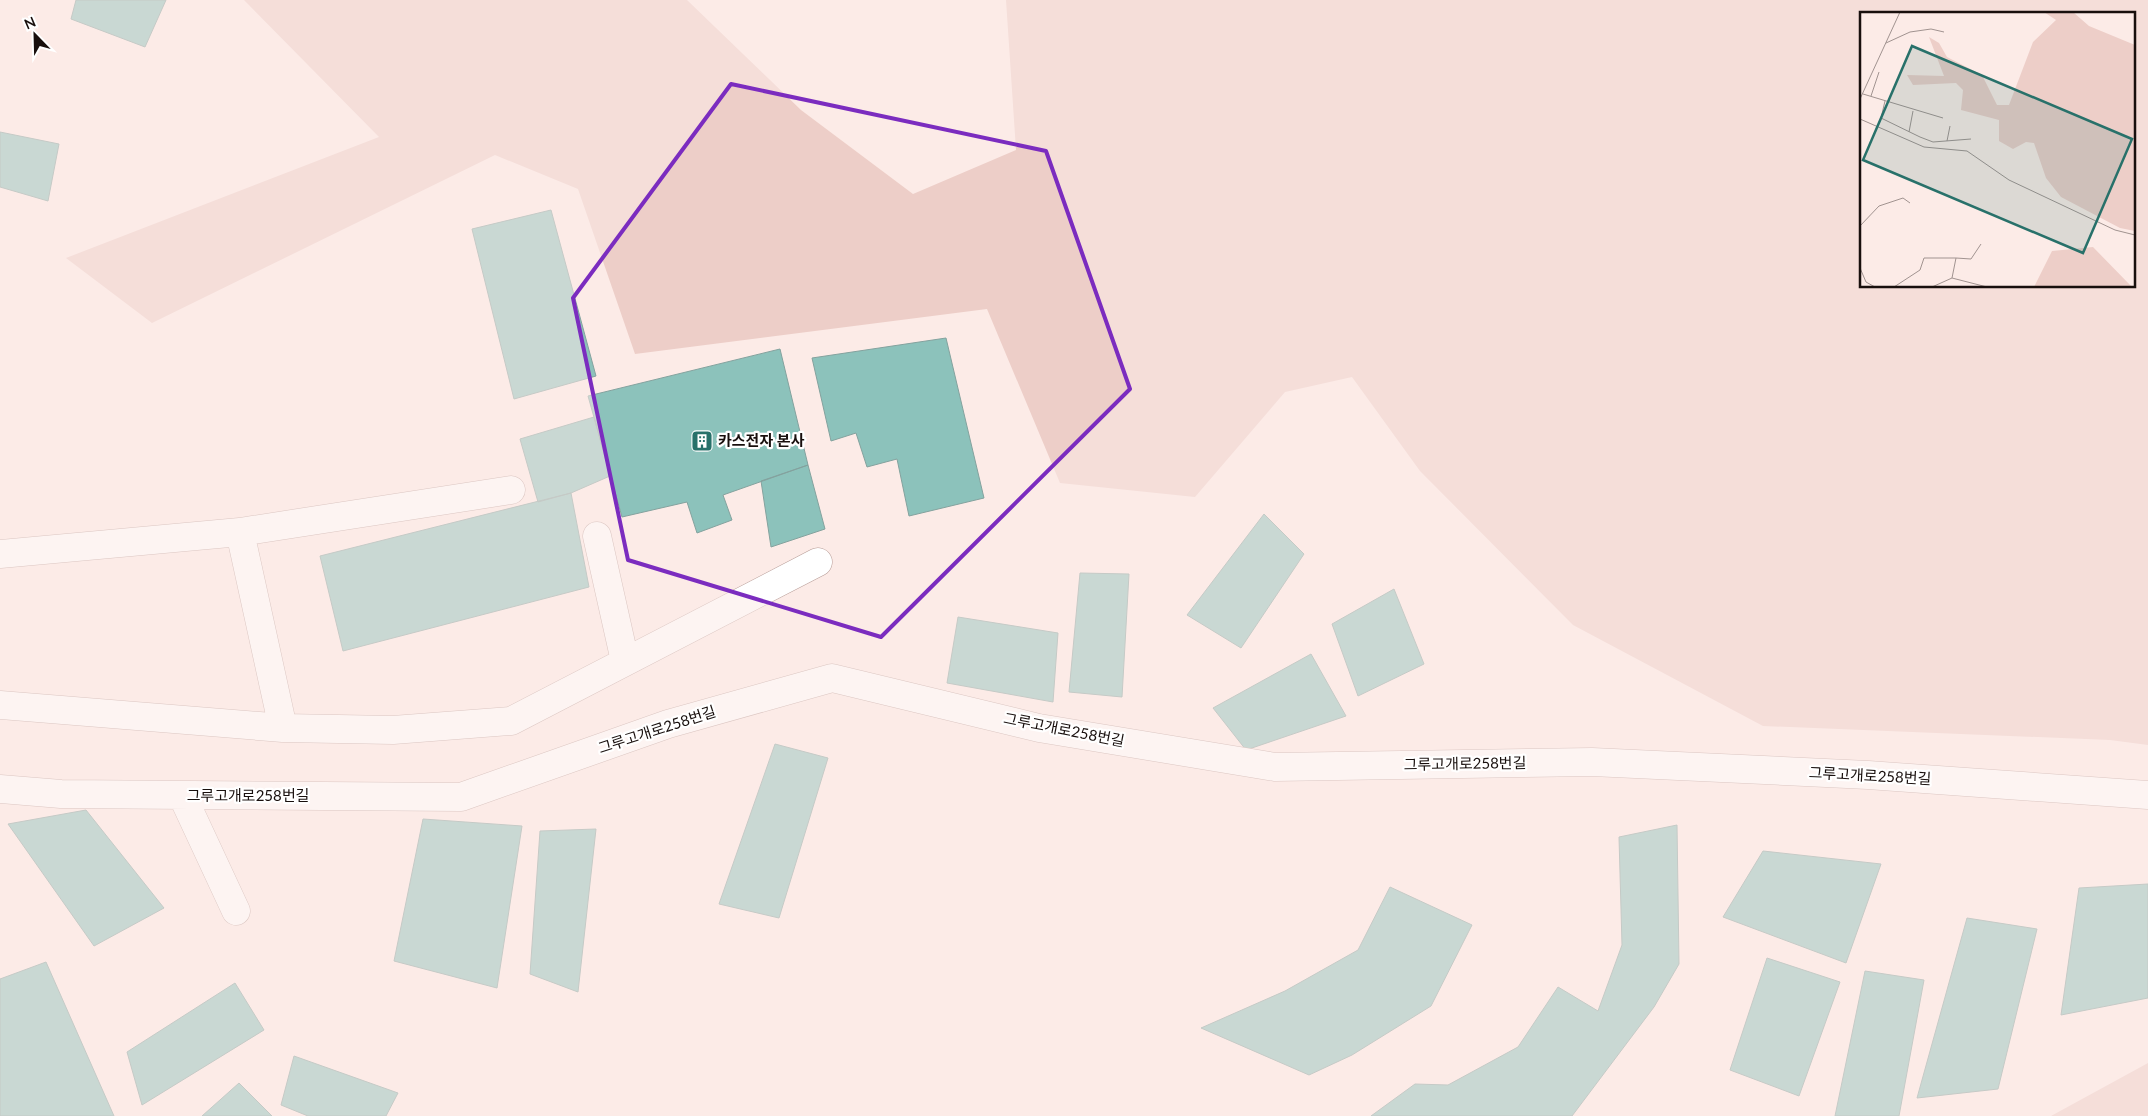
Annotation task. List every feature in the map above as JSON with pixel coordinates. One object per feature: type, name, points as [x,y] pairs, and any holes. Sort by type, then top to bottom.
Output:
[{"type":"street","points":[[0,554],[240,532],[511,490]]},
{"type":"street","points":[[240,532],[283,728]]},
{"type":"street","points":[[598,536],[625,661]]},
{"type":"street","points":[[0,705],[283,728],[393,730],[511,721],[818,562]]},
{"type":"street","name":"그루고개로258번길","points":[[0,789],[61,794],[461,798],[668,724],[832,678],[1039,728],[1275,767],[1592,762],[1868,775],[2148,795]]},
{"type":"street","points":[[182,796],[236,911]]},
{"type":"highlighted area","points":[[731,84],[1046,151],[1130,389],[881,637],[628,560],[573,298]]},
{"type":"shaded area","points":[[244,0],[687,0],[801,110],[913,194],[1016,150],[1006,0],[2148,0],[2148,745],[2110,740],[1763,726],[1573,625],[1420,471],[1352,377],[1285,392],[1195,497],[1060,483],[987,309],[635,354],[578,189],[495,155],[152,323],[66,258],[379,137]]},
{"type":"shaded area","points":[[2148,1063],[2148,1116],[2051,1116]]},
{"type":"building","points":[[76,0],[166,0],[145,47],[71,19]]},
{"type":"building","points":[[0,132],[59,144],[48,201],[0,187]]},
{"type":"building","points":[[551,210],[596,376],[514,399],[472,229]]},
{"type":"building","points":[[946,338],[984,498],[909,516],[897,459],[867,467],[856,433],[831,441],[812,358]]},
{"type":"building","name":"카스전자 본사","points":[[780,349],[808,465],[723,495],[732,520],[697,533],[687,502],[622,517],[588,396]]},
{"type":"building","points":[[594,417],[610,476],[571,493],[538,502],[520,439]]},
{"type":"building","points":[[808,465],[825,529],[771,547],[761,481]]},
{"type":"building","points":[[571,493],[589,587],[343,651],[320,556]]},
{"type":"building","points":[[1264,514],[1304,554],[1241,648],[1187,615]]},
{"type":"building","points":[[1080,573],[1129,574],[1122,697],[1069,692]]},
{"type":"building","points":[[1394,589],[1424,664],[1358,696],[1332,624]]},
{"type":"building","points":[[958,617],[1058,633],[1053,702],[947,683]]},
{"type":"building","points":[[1311,654],[1346,716],[1246,750],[1213,708]]},
{"type":"building","points":[[775,744],[828,758],[779,918],[719,904]]},
{"type":"building","points":[[86,810],[164,908],[94,946],[8,824]]},
{"type":"building","points":[[423,819],[522,826],[497,988],[394,961]]},
{"type":"building","points":[[1677,825],[1679,964],[1654,1007],[1572,1116],[1371,1116],[1415,1084],[1448,1085],[1518,1047],[1558,987],[1598,1011],[1622,945],[1619,837]]},
{"type":"building","points":[[596,829],[578,992],[530,974],[540,831]]},
{"type":"building","points":[[1763,851],[1881,864],[1846,963],[1723,917]]},
{"type":"building","points":[[2148,884],[2148,998],[2061,1015],[2079,888]]},
{"type":"building","points":[[1390,887],[1472,925],[1431,1006],[1352,1055],[1309,1075],[1201,1028],[1285,991],[1358,950]]},
{"type":"building","points":[[1967,918],[2037,929],[1998,1089],[1917,1098]]},
{"type":"building","points":[[1767,958],[1840,982],[1799,1096],[1730,1070]]},
{"type":"building","points":[[46,962],[114,1116],[0,1116],[0,979]]},
{"type":"building","points":[[1865,971],[1924,980],[1899,1116],[1835,1116]]},
{"type":"building","points":[[235,983],[264,1030],[142,1105],[127,1052]]},
{"type":"building","points":[[294,1056],[398,1093],[386,1116],[308,1116],[281,1105]]},
{"type":"building","points":[[239,1083],[272,1116],[202,1116]]},
{"type":"place","name":"카스전자 본사","points":[[702,441]]}]
